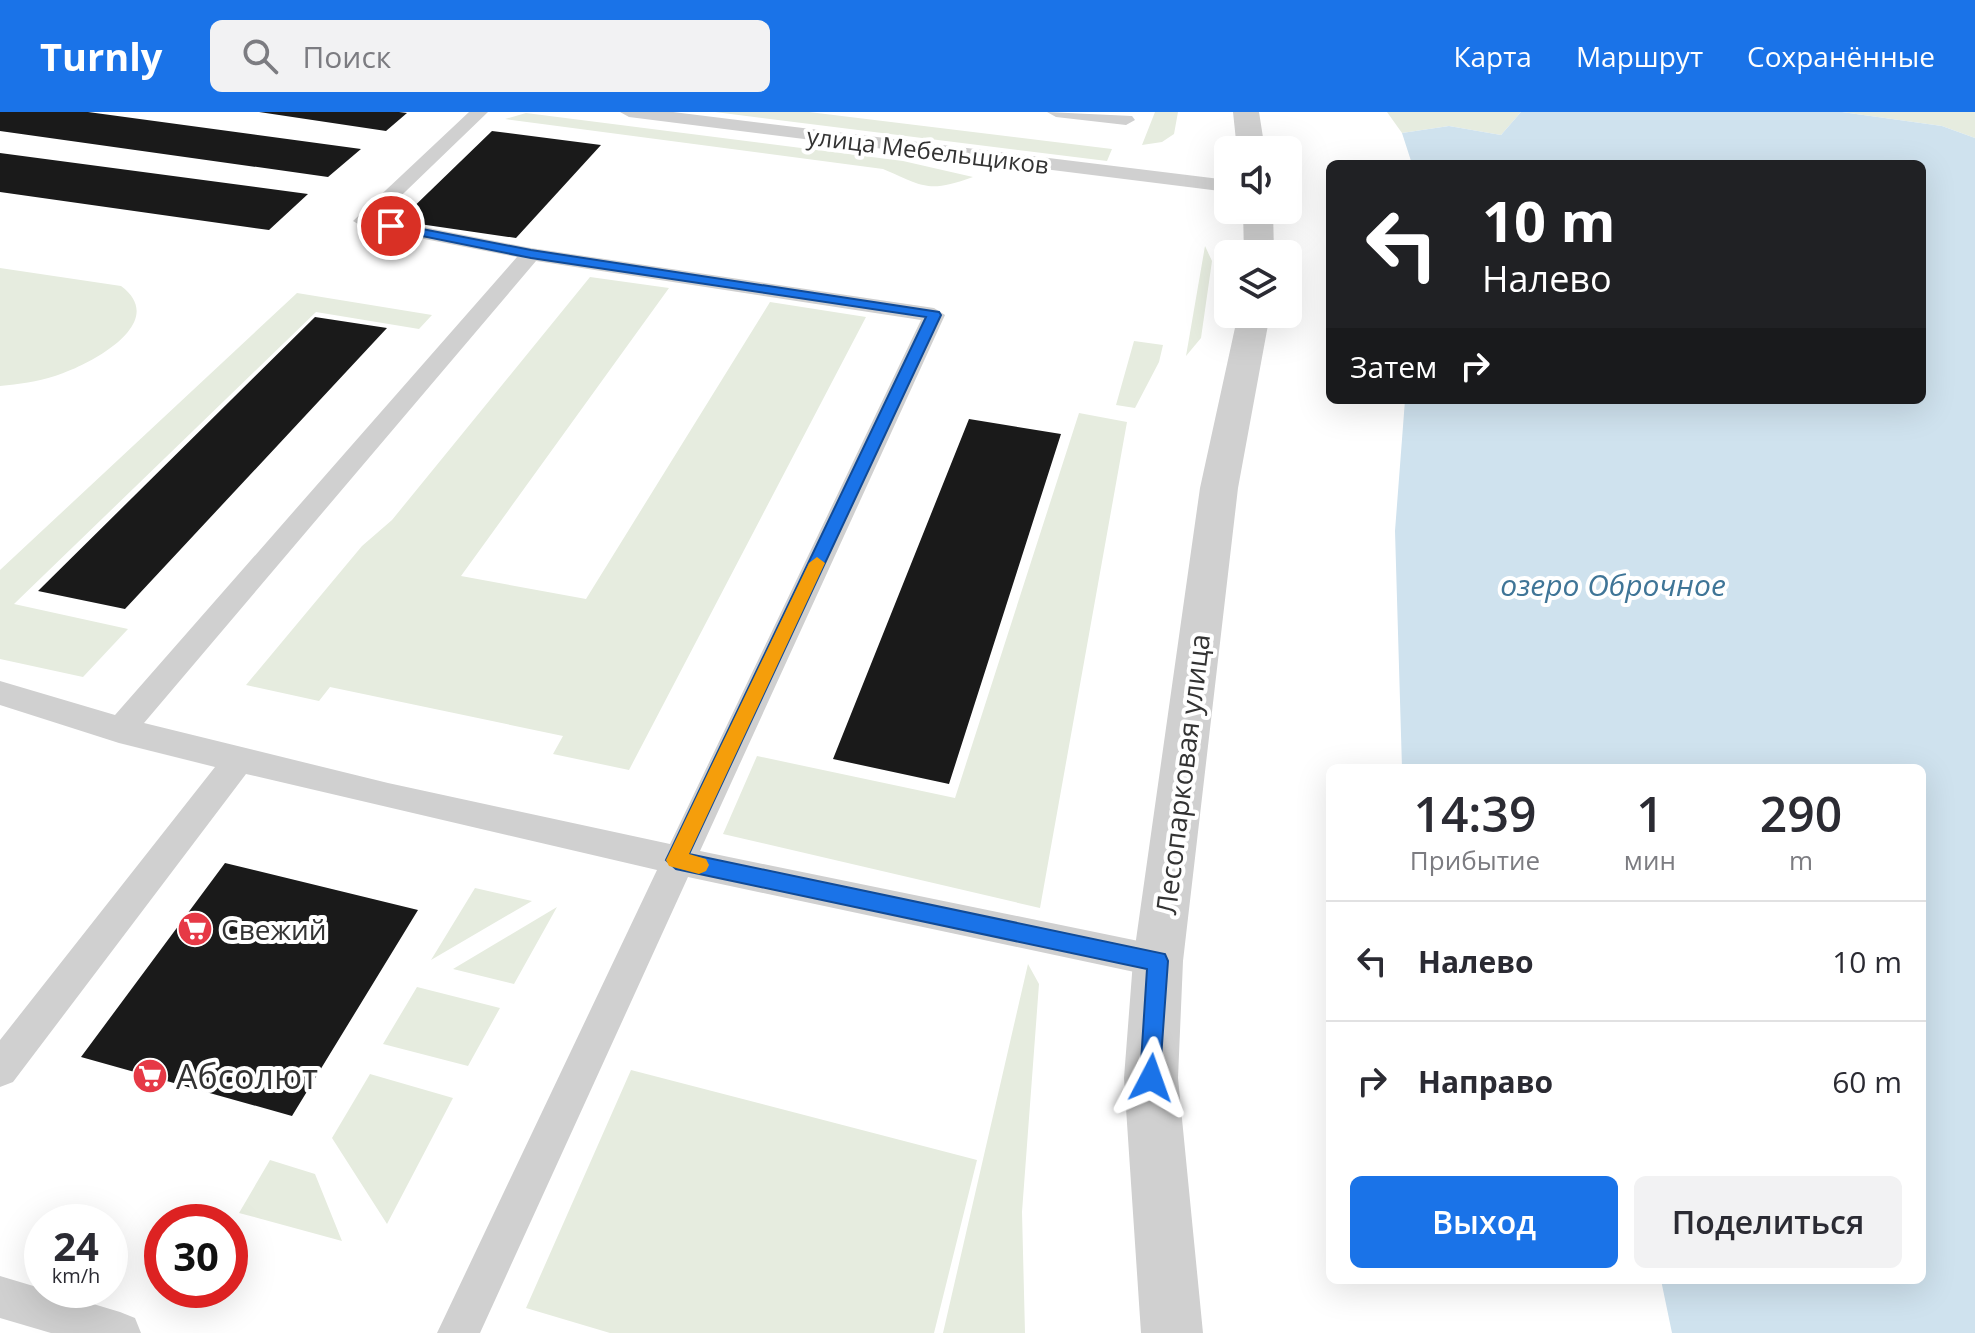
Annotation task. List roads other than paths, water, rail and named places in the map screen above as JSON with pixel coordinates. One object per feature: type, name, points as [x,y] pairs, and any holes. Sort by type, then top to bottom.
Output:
[{"type":"street","points":[[1246,112],[1249,136]]},
{"type":"street","name":"Лесопарковая улица","points":[[1172,1333],[1151,1078],[1158,961],[1219,488],[1251,328]]},
{"type":"lane","points":[[458,1333],[676,860],[934,315],[531,254],[363,221],[479,112]]},
{"type":"lane","name":"улица Мебельщиков","points":[[629,112],[678,115],[1214,184]]},
{"type":"lane","points":[[1056,112],[1126,120]]},
{"type":"lane","points":[[119,731],[531,254]]},
{"type":"lane","points":[[0,693],[119,731],[238,761],[676,860],[1158,961]]},
{"type":"lane","points":[[0,1069],[238,761]]},
{"type":"lane","points":[[0,1297],[120,1333]]},
{"type":"water","name":"озеро Оброчное","points":[[1521,112],[1842,112],[1942,126],[1975,138],[1975,1333],[1672,1333],[1662,1284],[1926,1284],[1926,764],[1402,764],[1395,531],[1405,404],[1926,404],[1926,160],[1411,160],[1402,133],[1449,126],[1501,135]]},
{"type":"place","name":"Свежий","points":[[195,929]]},
{"type":"place","name":"Абсолют","points":[[150,1076]]}]
